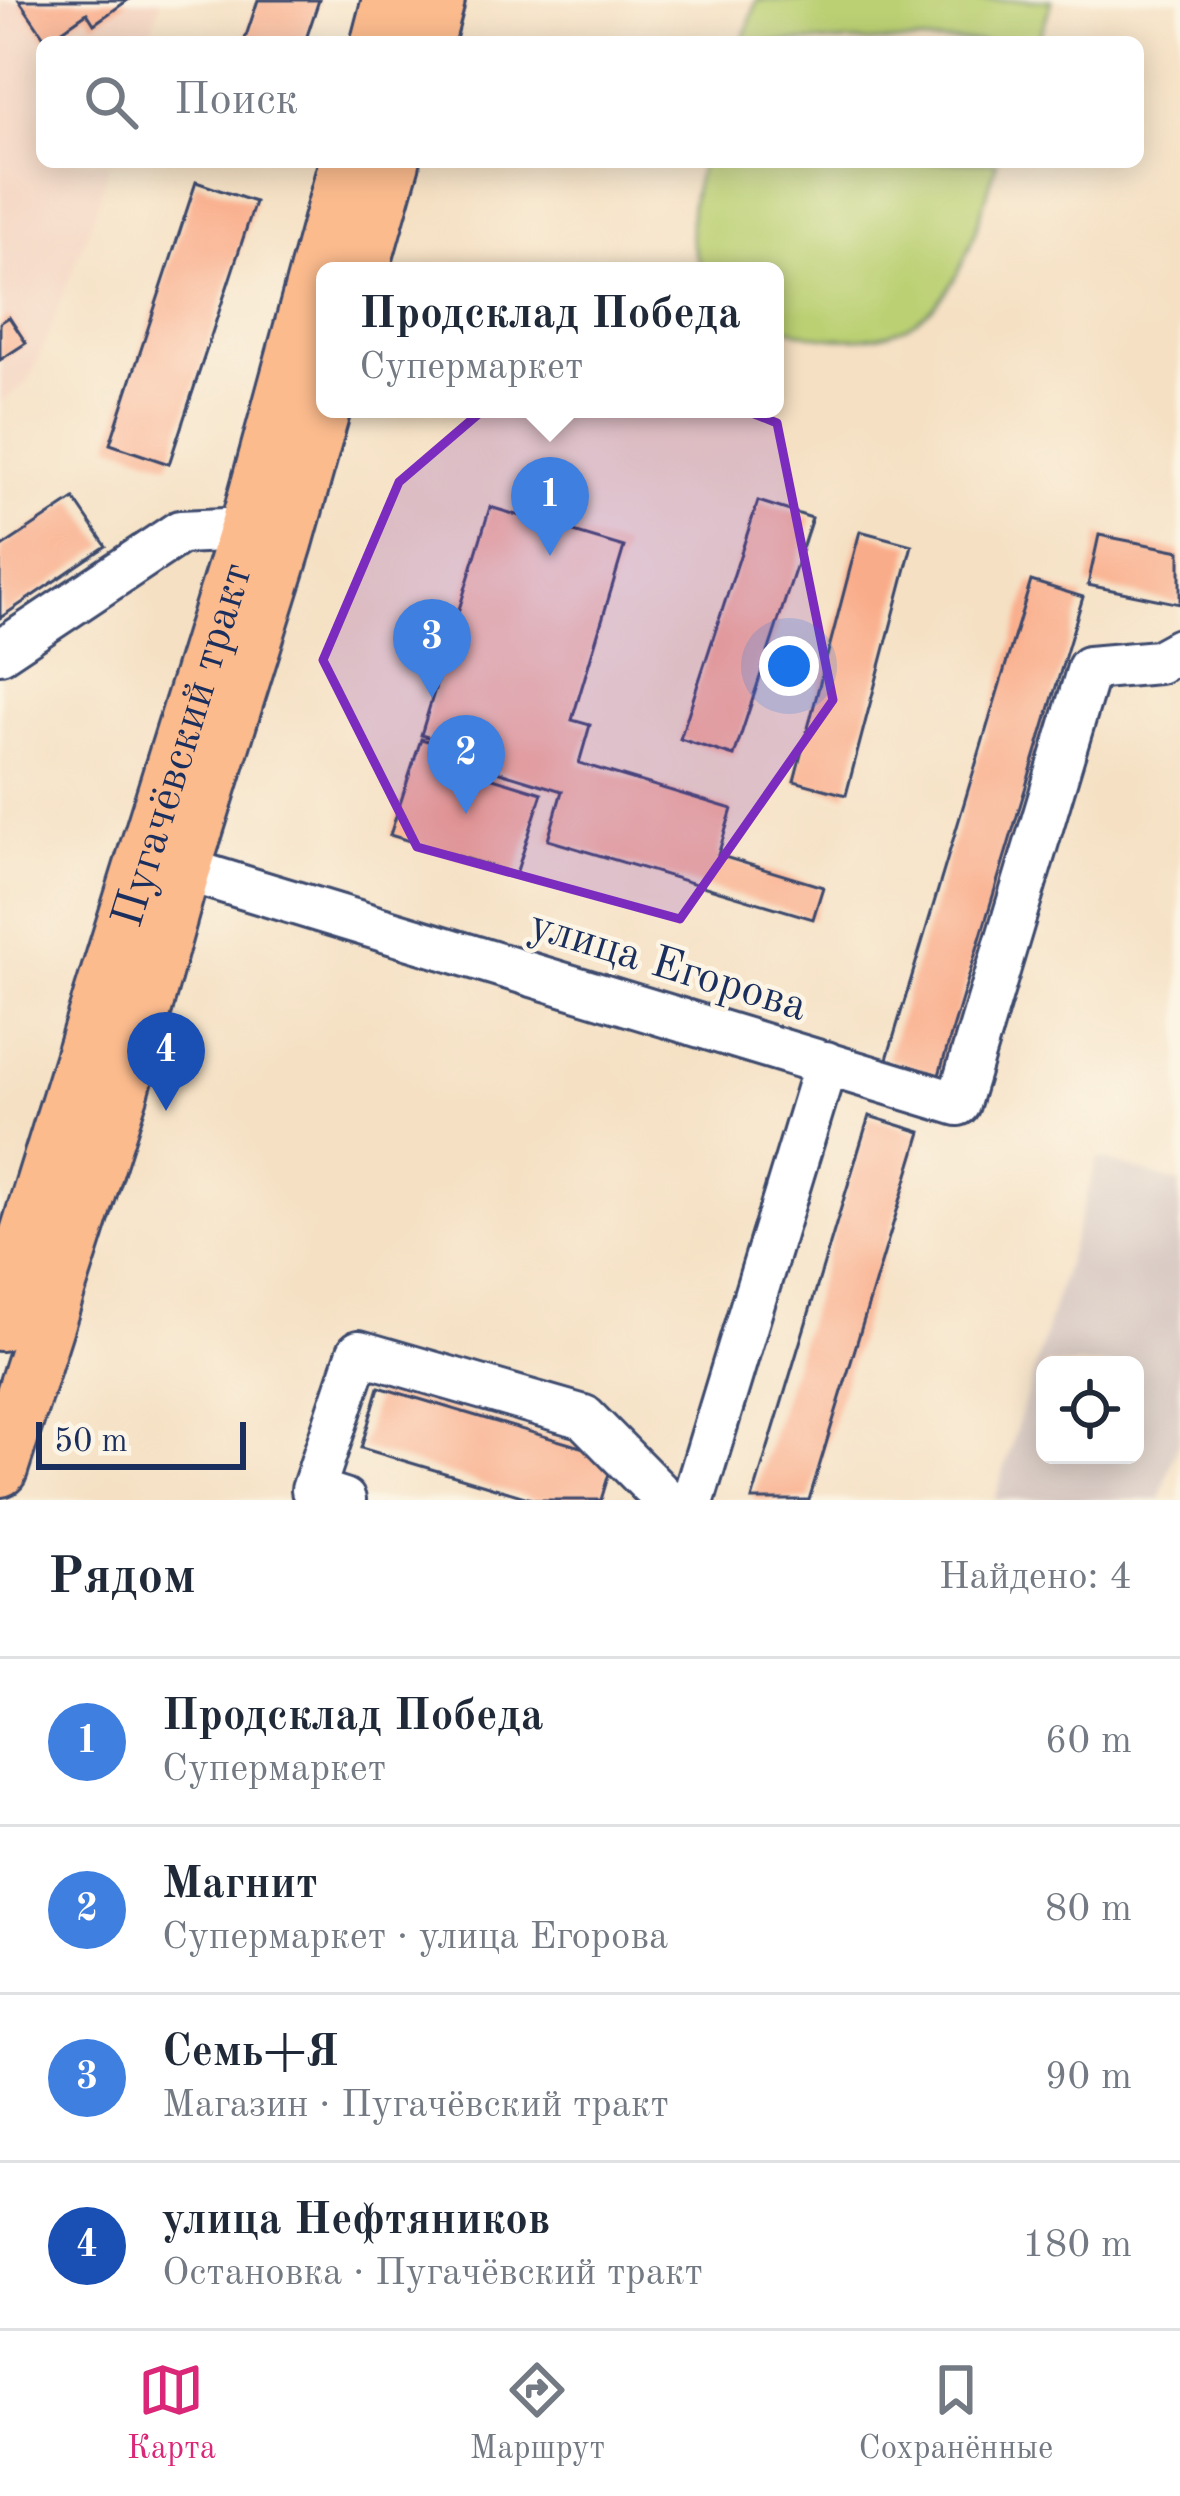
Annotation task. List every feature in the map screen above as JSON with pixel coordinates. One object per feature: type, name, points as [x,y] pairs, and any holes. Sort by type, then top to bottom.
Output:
[{"type":"main road","points":[[381,36],[390,0]]},
{"type":"main road","points":[[428,36],[437,0]]},
{"type":"main road","name":"Пугачёвский тракт","points":[[320,262],[345,168]]},
{"type":"main road","points":[[364,262],[390,168]]},
{"type":"main road","name":"Пугачёвский тракт","points":[[0,1323],[247,529],[316,276]]},
{"type":"main road","name":"Пугачёвский тракт","points":[[0,1469],[121,1091],[320,418]]},
{"type":"street","points":[[0,652],[179,532],[247,529]]},
{"type":"street","points":[[826,1063],[958,1104],[1089,668],[1158,662],[1180,650]]},
{"type":"street","name":"улица Егорова","points":[[183,869],[826,1063],[693,1500]]},
{"type":"street","points":[[322,1497],[358,1352],[584,1417],[666,1500]]},
{"type":"highlighted area","points":[[566,339],[777,423],[833,700],[680,919],[417,847],[323,660],[399,482]]},
{"type":"shaded area","points":[[0,0],[161,0],[150,36],[36,36],[36,168],[108,168],[29,382],[0,403]]},
{"type":"shaded area","points":[[1098,1158],[1180,1183],[1180,1435],[1160,1500],[995,1500],[1036,1364],[1036,1464],[1144,1464],[1144,1356],[1038,1356]]},
{"type":"green space","points":[[757,0],[1052,0],[1040,36],[745,36]]},
{"type":"green space","points":[[701,168],[995,168],[971,244],[945,293],[927,313],[876,336],[838,338],[784,326],[784,262],[700,262],[691,232]]},
{"type":"building","points":[[19,0],[128,0],[94,24],[87,13],[54,36],[44,36]]},
{"type":"building","points":[[258,0],[319,0],[307,36],[246,36]]},
{"type":"building","points":[[196,182],[255,202],[169,464],[110,444]]},
{"type":"building","points":[[9,317],[26,343],[0,360],[0,323]]},
{"type":"building","points":[[74,499],[106,546],[0,618],[0,548]]},
{"type":"building","points":[[758,501],[812,518],[734,756],[680,739]]},
{"type":"building","points":[[490,507],[624,547],[572,720],[590,725],[579,763],[732,809],[718,855],[823,887],[813,919],[548,840],[562,791],[467,762],[471,750],[421,735]]},
{"type":"building","points":[[860,531],[912,545],[846,795],[794,781]]},
{"type":"building","points":[[1099,535],[1180,551],[1180,604],[1088,585]]},
{"type":"building","points":[[1031,581],[1083,597],[939,1075],[887,1059]]},
{"type":"building","points":[[421,739],[465,752],[460,768],[542,793],[516,874],[390,835]]},
{"type":"building","points":[[869,1116],[921,1132],[809,1500],[752,1500]]},
{"type":"building","points":[[379,1387],[614,1457],[601,1500],[535,1500],[361,1448]]},
{"type":"place","name":"Продсклад Победа","points":[[550,556]]},
{"type":"place","name":"Семь+Я","points":[[432,698]]},
{"type":"place","name":"Магнит","points":[[466,814]]},
{"type":"place","name":"улица Нефтяников","points":[[166,1111]]}]
